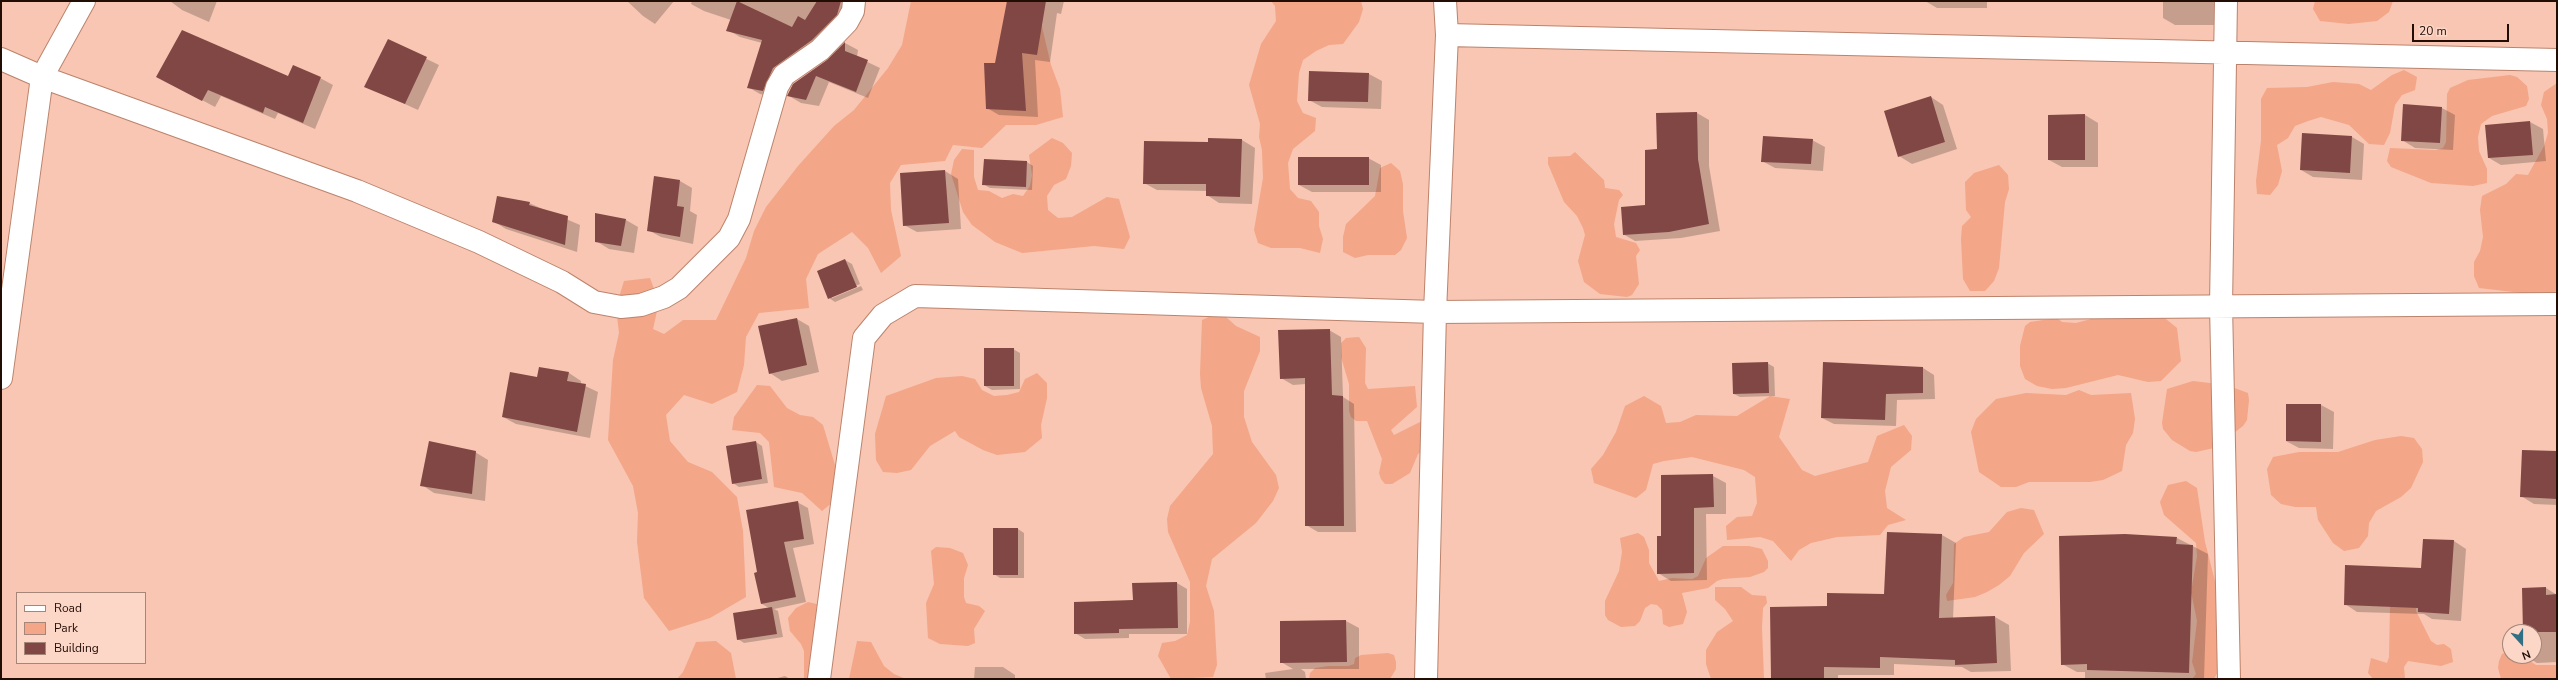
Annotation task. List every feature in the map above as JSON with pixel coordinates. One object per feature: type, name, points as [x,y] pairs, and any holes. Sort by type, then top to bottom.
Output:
[{"type":"street","points":[[1,378],[42,78],[84,1]]},
{"type":"street","points":[[1,59],[42,78],[357,191],[479,242],[562,282],[594,302],[621,307],[642,305],[664,298],[679,288],[735,230],[777,87],[784,75],[820,50],[848,22],[853,11],[854,1]]},
{"type":"street","points":[[1426,679],[1435,312],[1447,35],[1445,1]]},
{"type":"street","points":[[2226,1],[2221,306],[2229,679]]},
{"type":"street","points":[[1447,35],[2557,60]]},
{"type":"street","points":[[819,679],[864,338],[883,315],[914,296],[1435,312],[2557,304]]},
{"type":"green space","points":[[911,1],[1036,1],[1051,65],[1060,89],[1063,117],[1036,125],[1006,125],[982,148],[953,145],[945,161],[901,165],[890,183],[891,210],[901,256],[881,273],[868,248],[852,232],[818,254],[806,279],[809,308],[759,313],[746,337],[744,365],[737,392],[712,404],[684,395],[666,415],[670,441],[688,462],[712,472],[737,497],[743,531],[746,597],[710,618],[669,631],[644,598],[637,542],[638,513],[633,486],[608,440],[613,360],[619,333],[616,307],[624,281],[650,278],[659,302],[653,329],[664,334],[683,320],[716,320],[746,258],[754,231],[766,207],[798,166],[834,126],[854,110],[888,68],[902,45]]},
{"type":"green space","points":[[1271,1],[1361,1],[1363,9],[1359,22],[1343,44],[1329,45],[1316,51],[1303,60],[1299,73],[1297,101],[1303,113],[1316,118],[1315,131],[1293,149],[1288,163],[1290,189],[1298,198],[1311,201],[1319,212],[1319,226],[1323,239],[1320,253],[1300,248],[1271,248],[1258,243],[1254,230],[1263,178],[1262,150],[1259,137],[1260,124],[1249,85],[1261,44],[1276,21],[1275,6]]},
{"type":"green space","points":[[2315,1],[2393,1],[2389,12],[2377,21],[2349,24],[2320,21],[2313,9]]},
{"type":"green space","points":[[2404,70],[2417,77],[2415,90],[2402,95],[2395,105],[2390,133],[2384,145],[2369,144],[2349,125],[2321,117],[2295,126],[2288,138],[2277,145],[2282,171],[2278,185],[2270,195],[2257,194],[2256,181],[2261,141],[2261,99],[2267,88],[2307,87],[2333,82],[2359,84],[2371,90],[2392,75]]},
{"type":"green space","points":[[2510,75],[2517,77],[2527,86],[2529,99],[2526,106],[2492,116],[2481,124],[2478,137],[2479,151],[2487,169],[2487,183],[2473,186],[2431,183],[2391,167],[2387,161],[2390,148],[2436,150],[2443,148],[2446,142],[2447,94],[2450,88],[2468,80]]},
{"type":"green space","points":[[2557,83],[2557,289],[2555,292],[2522,293],[2479,288],[2474,276],[2474,262],[2480,251],[2483,237],[2480,210],[2482,196],[2506,184],[2516,174],[2528,175],[2544,146],[2548,133],[2547,119],[2541,105],[2544,92]]},
{"type":"green space","points":[[1052,138],[1063,143],[1072,153],[1071,166],[1066,179],[1054,185],[1047,196],[1048,210],[1058,218],[1072,217],[1107,197],[1119,199],[1130,237],[1124,249],[1094,246],[1022,253],[995,242],[972,225],[963,212],[951,174],[954,160],[962,149],[974,150],[974,177],[978,190],[989,191],[1002,198],[1013,194],[1023,196],[1030,186],[1032,175],[1029,155]]},
{"type":"green space","points":[[1575,152],[1604,180],[1605,188],[1619,190],[1623,195],[1619,200],[1614,224],[1616,237],[1636,243],[1640,250],[1636,256],[1639,284],[1632,295],[1627,297],[1600,294],[1584,282],[1578,261],[1585,235],[1583,228],[1577,216],[1564,202],[1548,164],[1548,157],[1570,156]]},
{"type":"green space","points":[[1391,163],[1400,171],[1403,184],[1403,211],[1407,238],[1401,250],[1395,255],[1368,255],[1355,258],[1343,252],[1343,237],[1346,224],[1375,196],[1380,168]]},
{"type":"green space","points":[[1999,165],[2008,175],[2009,189],[2005,202],[1999,268],[1994,281],[1985,291],[1970,291],[1963,279],[1961,239],[1962,226],[1971,217],[1966,210],[1965,182],[1974,173]]},
{"type":"green space","points":[[1213,315],[1226,317],[1236,326],[1260,337],[1260,351],[1244,391],[1244,417],[1252,442],[1276,475],[1279,488],[1273,501],[1256,523],[1212,559],[1206,586],[1214,611],[1217,665],[1213,677],[1171,679],[1158,656],[1162,643],[1175,641],[1187,635],[1190,622],[1190,582],[1168,532],[1167,519],[1170,506],[1213,454],[1212,426],[1201,388],[1200,374],[1202,320]]},
{"type":"green space","points":[[2161,315],[2177,328],[2181,361],[2161,381],[2148,382],[2118,375],[2066,388],[2052,389],[2037,386],[2025,379],[2020,366],[2020,346],[2025,326],[2030,322],[2057,318],[2062,322],[2076,323],[2095,318]]},
{"type":"green space","points":[[1359,337],[1366,348],[1365,383],[1368,389],[1415,386],[1417,407],[1391,430],[1394,435],[1424,420],[1424,450],[1418,454],[1410,473],[1392,484],[1385,484],[1381,479],[1379,473],[1382,459],[1367,421],[1356,421],[1351,417],[1349,411],[1349,384],[1341,357],[1341,343],[1346,338]]},
{"type":"green space","points":[[1037,373],[1047,383],[1047,398],[1041,425],[1042,438],[1025,452],[997,455],[983,450],[959,437],[955,431],[930,446],[911,470],[897,473],[883,472],[876,460],[875,434],[886,396],[936,378],[962,376],[975,379],[982,390],[994,396],[1007,395],[1019,392],[1025,379]]},
{"type":"green space","points":[[2193,381],[2226,385],[2248,393],[2249,400],[2247,420],[2243,426],[2214,448],[2196,452],[2190,451],[2172,440],[2163,429],[2162,423],[2167,389]]},
{"type":"green space","points":[[757,385],[770,386],[787,408],[800,415],[813,417],[823,425],[838,475],[833,502],[822,511],[802,493],[774,487],[769,442],[760,433],[732,430],[734,417]]},
{"type":"green space","points":[[2079,390],[2091,395],[2131,393],[2135,419],[2133,433],[2126,445],[2122,471],[2103,480],[2090,482],[2029,482],[2016,487],[2001,487],[1979,472],[1971,432],[1976,419],[1996,399],[2026,393],[2066,395]]},
{"type":"green space","points":[[1644,396],[1661,406],[1666,423],[1680,422],[1696,415],[1737,416],[1770,396],[1790,399],[1779,437],[1802,470],[1815,476],[1868,462],[1877,436],[1904,425],[1912,436],[1911,450],[1891,467],[1885,491],[1887,508],[1906,520],[1888,525],[1880,535],[1837,537],[1811,543],[1799,550],[1791,561],[1773,541],[1760,537],[1727,540],[1726,526],[1737,517],[1752,516],[1757,503],[1755,477],[1744,470],[1692,457],[1664,461],[1653,464],[1646,490],[1636,498],[1594,483],[1591,469],[1603,455],[1616,432],[1625,406]]},
{"type":"green space","points":[[2401,436],[2414,438],[2422,449],[2423,462],[2411,488],[2401,497],[2376,511],[2369,523],[2368,536],[2359,548],[2344,551],[2333,543],[2318,520],[2316,507],[2295,507],[2281,504],[2271,495],[2267,469],[2273,457],[2299,452],[2338,452],[2375,440]]},
{"type":"green space","points":[[2186,481],[2197,488],[2205,542],[2218,593],[2219,670],[2214,679],[2192,679],[2196,674],[2192,662],[2197,621],[2191,592],[2197,556],[2196,543],[2164,515],[2160,502],[2168,485]]},
{"type":"green space","points":[[2021,508],[2034,510],[2044,534],[2024,553],[2010,576],[1999,585],[1975,597],[1947,601],[1946,595],[1953,583],[1954,544],[1964,537],[1989,532],[2007,512]]},
{"type":"green space","points":[[1638,533],[1644,537],[1649,550],[1649,563],[1659,581],[1672,578],[1692,579],[1698,576],[1706,558],[1723,546],[1749,546],[1762,549],[1768,561],[1768,568],[1764,572],[1750,577],[1723,579],[1717,581],[1708,588],[1682,593],[1687,612],[1683,624],[1669,627],[1663,624],[1662,610],[1657,605],[1651,604],[1645,608],[1640,621],[1635,626],[1621,627],[1608,620],[1605,615],[1605,601],[1619,571],[1622,552],[1620,538]]},
{"type":"green space","points":[[936,547],[950,548],[963,553],[968,565],[964,578],[964,597],[966,603],[979,606],[985,611],[974,629],[975,643],[968,646],[940,644],[928,638],[926,603],[934,584],[931,551]]},
{"type":"green space","points":[[1715,587],[1741,587],[1752,595],[1766,596],[1767,603],[1763,608],[1762,628],[1764,679],[1711,679],[1706,664],[1706,650],[1717,632],[1733,621],[1725,609],[1715,600]]},
{"type":"green space","points":[[808,602],[821,605],[813,679],[804,679],[804,651],[801,644],[790,631],[788,618],[796,608]]},
{"type":"green space","points":[[2416,603],[2416,611],[2431,641],[2437,645],[2444,644],[2451,649],[2453,662],[2441,666],[2408,661],[2404,667],[2405,679],[2373,679],[2368,673],[2371,658],[2387,663],[2389,657],[2390,605]]},
{"type":"green space","points":[[716,641],[731,653],[736,679],[677,679],[683,672],[696,642]]},
{"type":"green space","points":[[857,641],[871,642],[884,666],[894,674],[906,679],[849,679]]},
{"type":"green space","points":[[1388,653],[1394,655],[1396,662],[1396,669],[1390,679],[1309,679],[1310,673],[1315,668],[1328,666],[1348,666],[1354,664],[1355,658],[1361,655]]},
{"type":"green space","points":[[2502,654],[2502,664],[2557,665],[2557,679],[2501,679],[2498,668]]},
{"type":"building","points":[[737,1],[792,27],[798,16],[805,20],[817,1],[841,1],[837,15],[812,40],[773,68],[763,91],[747,88],[762,40],[726,31]]},
{"type":"building","points":[[1007,1],[1046,1],[1037,55],[1022,53],[1026,111],[986,109],[984,63],[995,63]]},
{"type":"building","points":[[182,30],[288,76],[293,65],[321,77],[303,123],[265,107],[263,113],[208,90],[202,101],[156,77]]},
{"type":"building","points":[[388,39],[427,57],[405,104],[364,87]]},
{"type":"building","points":[[845,42],[845,51],[868,60],[856,92],[816,76],[806,100],[787,96],[793,84],[827,60]]},
{"type":"building","points":[[1309,71],[1369,73],[1368,102],[1308,101]]},
{"type":"building","points":[[1931,96],[1945,142],[1898,157],[1884,111]]},
{"type":"building","points":[[2403,104],[2442,107],[2440,143],[2401,141]]},
{"type":"building","points":[[1697,112],[1698,159],[1709,224],[1669,232],[1623,235],[1621,207],[1645,205],[1645,150],[1657,149],[1656,113]]},
{"type":"building","points":[[2085,114],[2085,160],[2048,160],[2048,115]]},
{"type":"building","points":[[2530,121],[2533,155],[2488,158],[2485,125]]},
{"type":"building","points":[[2302,133],[2352,136],[2350,173],[2300,170]]},
{"type":"building","points":[[1763,136],[1813,139],[1811,164],[1761,162]]},
{"type":"building","points":[[1208,138],[1242,139],[1240,197],[1206,196],[1206,184],[1143,184],[1144,141],[1208,142]]},
{"type":"building","points":[[1298,157],[1369,157],[1369,185],[1298,185]]},
{"type":"building","points":[[984,159],[1027,161],[1026,187],[982,185]]},
{"type":"building","points":[[945,170],[949,223],[903,226],[900,173]]},
{"type":"building","points":[[654,176],[680,180],[677,206],[684,207],[680,237],[647,231]]},
{"type":"building","points":[[497,196],[530,202],[529,205],[568,216],[565,245],[492,222]]},
{"type":"building","points":[[595,213],[626,219],[621,246],[595,242]]},
{"type":"building","points":[[845,259],[857,287],[828,299],[817,271]]},
{"type":"building","points":[[797,318],[807,365],[769,374],[758,326]]},
{"type":"building","points":[[1330,329],[1332,395],[1343,396],[1344,526],[1305,526],[1305,378],[1280,379],[1278,330]]},
{"type":"building","points":[[984,348],[1014,348],[1014,386],[984,386]]},
{"type":"building","points":[[1768,362],[1769,393],[1733,394],[1732,363]]},
{"type":"building","points":[[1823,362],[1923,367],[1923,393],[1886,394],[1885,420],[1821,418]]},
{"type":"building","points":[[539,367],[569,372],[567,381],[586,384],[577,432],[502,417],[510,372],[537,377]]},
{"type":"building","points":[[2286,404],[2321,404],[2321,442],[2286,441]]},
{"type":"building","points":[[429,441],[476,451],[472,494],[420,486]]},
{"type":"building","points":[[756,441],[762,479],[732,484],[726,446]]},
{"type":"building","points":[[2522,450],[2557,451],[2557,499],[2520,497]]},
{"type":"building","points":[[1713,474],[1714,507],[1694,508],[1694,573],[1657,574],[1657,536],[1661,536],[1661,475]]},
{"type":"building","points":[[798,501],[804,539],[784,542],[796,597],[761,604],[754,573],[757,572],[746,510]]},
{"type":"building","points":[[993,528],[1018,528],[1018,575],[993,575]]},
{"type":"building","points":[[1887,532],[1942,534],[1939,618],[1995,616],[1997,663],[1955,665],[1955,660],[1880,657],[1880,668],[1824,667],[1824,679],[1771,679],[1770,607],[1827,606],[1827,593],[1884,594]]},
{"type":"building","points":[[2125,534],[2177,537],[2176,544],[2193,545],[2189,673],[2087,670],[2087,664],[2061,665],[2059,536]]},
{"type":"building","points":[[2423,539],[2454,540],[2449,614],[2418,612],[2418,608],[2344,605],[2345,565],[2421,568]]},
{"type":"building","points":[[1177,582],[1178,628],[1119,629],[1119,633],[1074,634],[1074,602],[1133,600],[1132,583]]},
{"type":"building","points":[[2546,587],[2546,595],[2557,594],[2557,632],[2542,632],[2542,624],[2523,624],[2522,588]]},
{"type":"building","points":[[772,607],[777,634],[737,640],[733,613]]},
{"type":"building","points":[[1346,620],[1347,662],[1280,663],[1280,621]]}]
